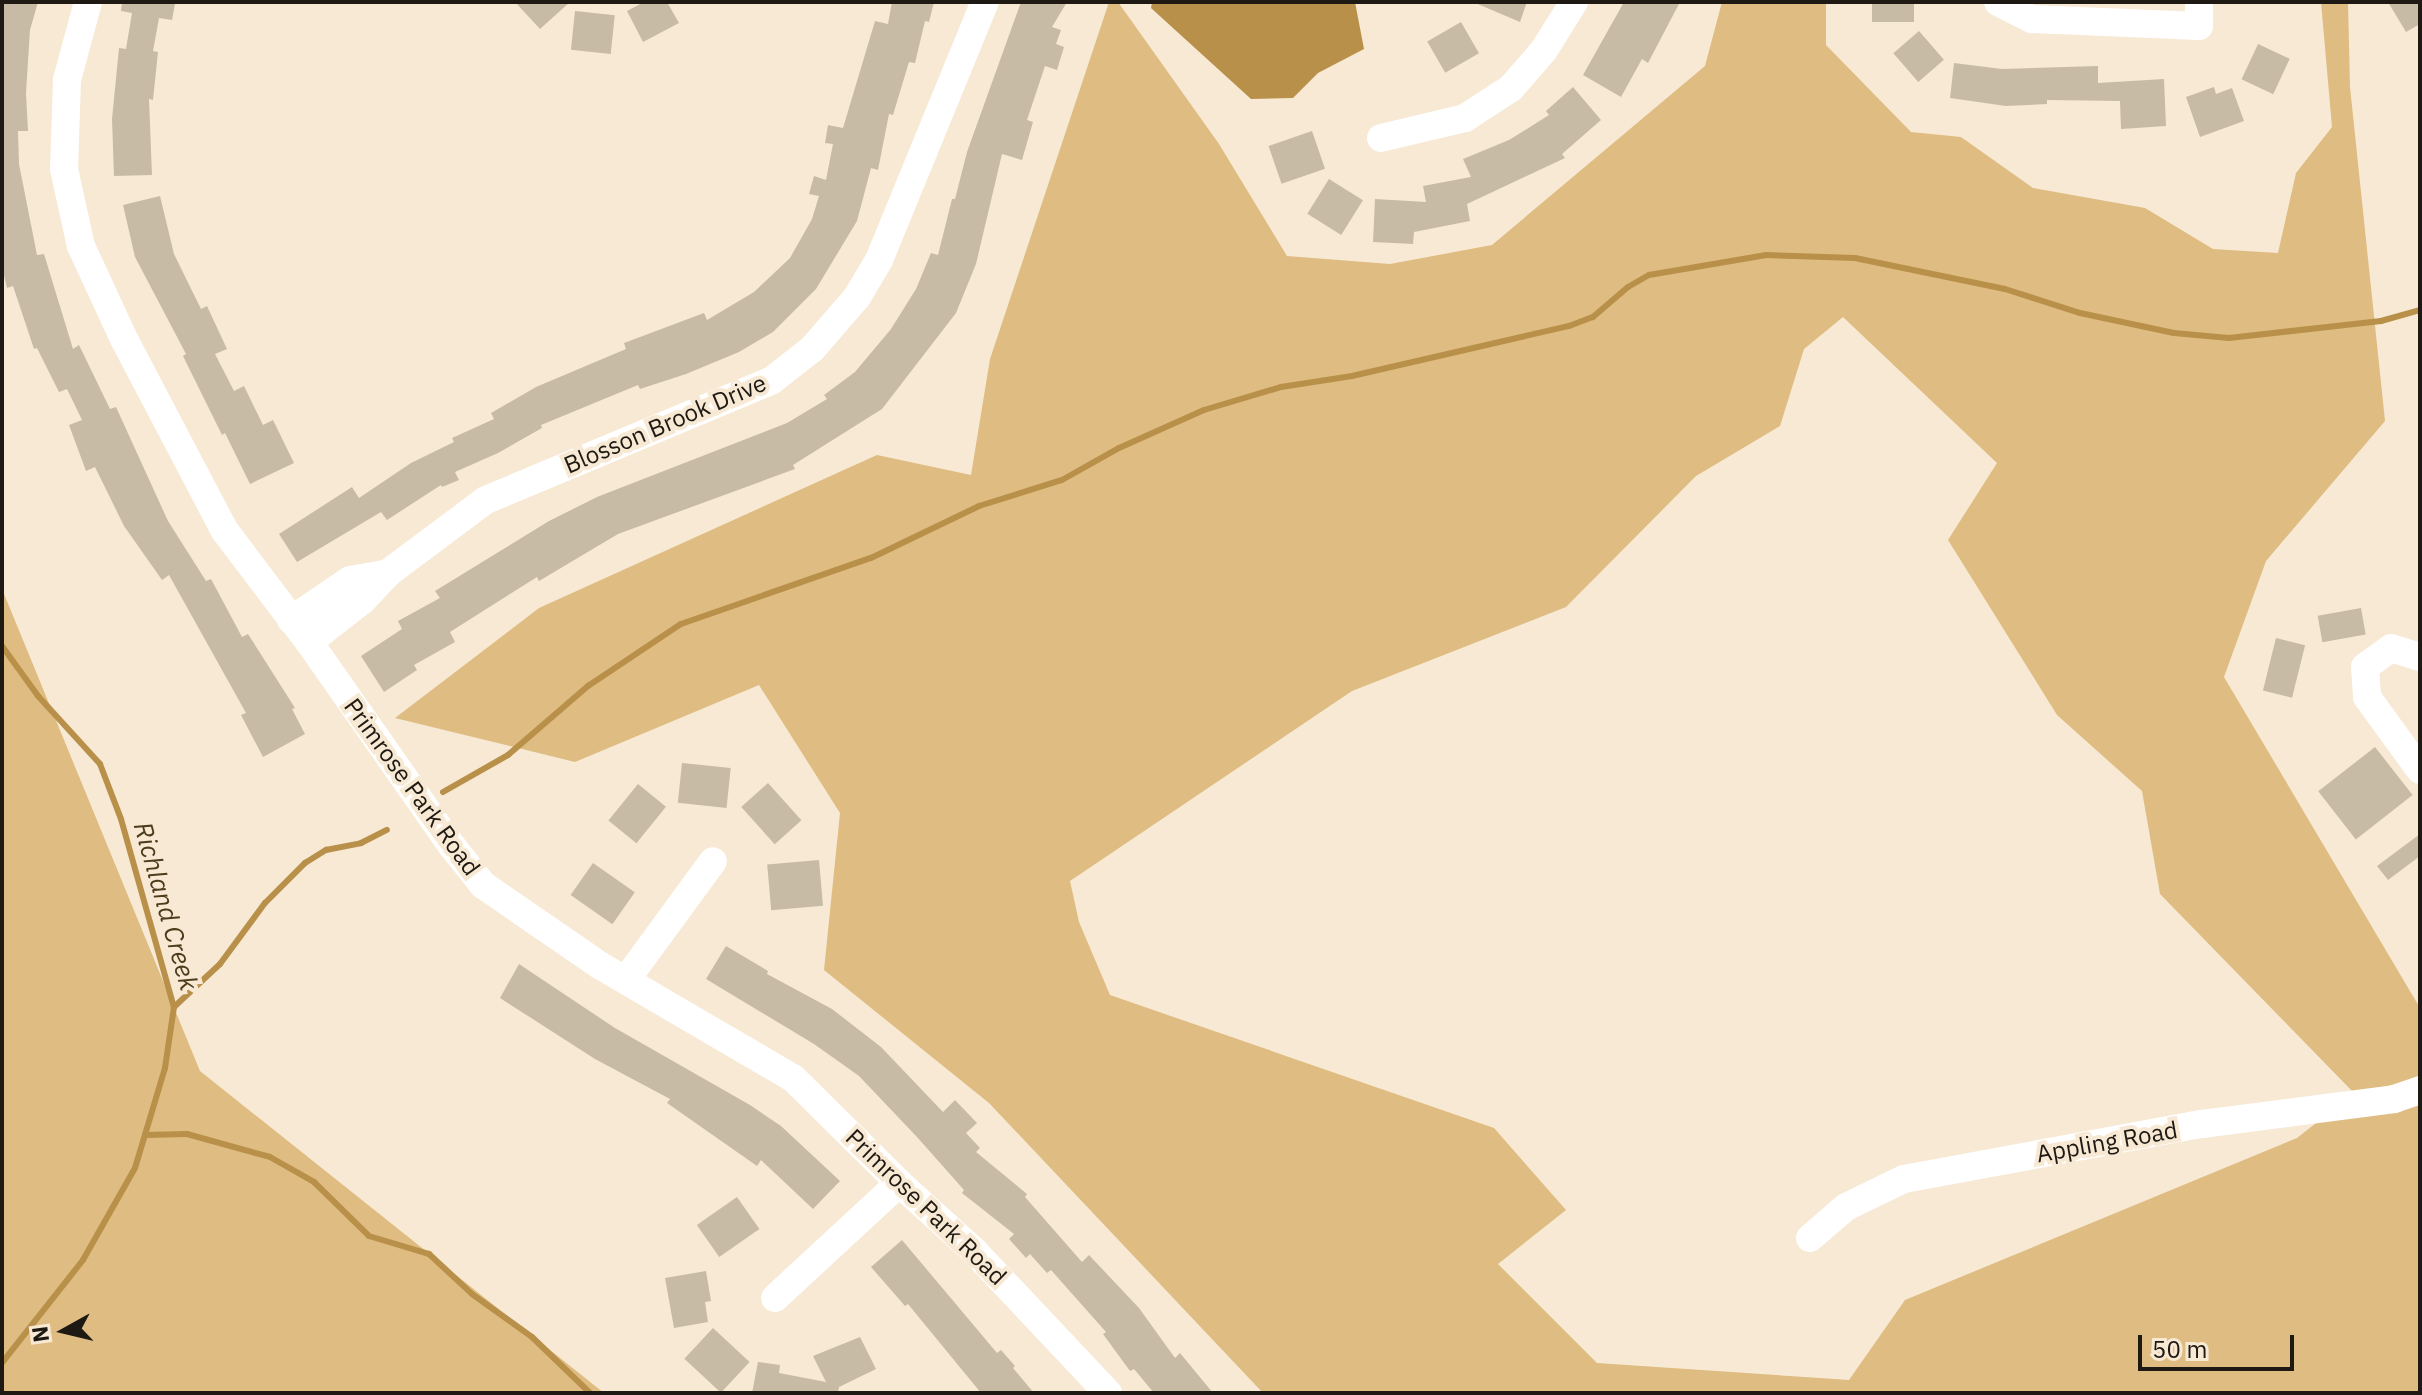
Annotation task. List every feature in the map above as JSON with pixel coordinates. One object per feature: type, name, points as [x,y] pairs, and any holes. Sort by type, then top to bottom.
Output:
[{"type":"street","name":"Primrose Park Road","points":[[88,2],[67,80],[64,169],[81,246],[124,339],[225,531],[309,642],[483,885],[626,980],[793,1078],[899,1183],[975,1252],[1108,1393]]},
{"type":"street","name":"Blosson Brook Drive","points":[[309,642],[363,600],[388,573],[486,500],[771,381],[812,349],[857,297],[879,260],[985,2]]},
{"type":"street","points":[[1381,138],[1465,118],[1511,88],[1544,50],[1574,2]]},
{"type":"street","points":[[1998,2],[2032,19],[2199,26],[2199,2]]},
{"type":"street","name":"Blosson Brook Drive","points":[[291,620],[350,580],[388,573]]},
{"type":"street","points":[[2420,657],[2391,648],[2365,667],[2367,697],[2420,770]]},
{"type":"street","points":[[626,980],[713,861]]},
{"type":"street","name":"Appling Road","points":[[1810,1238],[1846,1207],[1904,1179],[2202,1124],[2394,1099],[2420,1090]]},
{"type":"street","points":[[775,1298],[899,1183]]},
{"type":"shaded area","points":[[1109,2],[1118,2],[1219,144],[1287,256],[1390,264],[1492,245],[1705,66],[1722,2],[1826,2],[1826,45],[1911,132],[1961,137],[2033,188],[2145,208],[2213,249],[2278,253],[2296,173],[2332,127],[2321,2],[2348,2],[2350,87],[2385,421],[2266,561],[2224,677],[2420,1008],[2420,1393],[1263,1393],[989,1103],[824,970],[840,813],[759,685],[575,762],[395,718],[539,608],[877,455],[971,475],[990,359]],"holes":[[[1843,317],[1997,463],[1948,540],[2057,715],[2142,791],[2160,894],[2354,1093],[2297,1138],[1905,1300],[1849,1380],[1597,1363],[1498,1264],[1566,1210],[1494,1128],[1110,995],[1079,922],[1070,881],[1352,691],[1566,607],[1696,476],[1780,426],[1804,349]]]},
{"type":"shaded area","points":[[1152,2],[1355,2],[1364,49],[1318,73],[1293,98],[1251,99],[1151,8]]},
{"type":"shaded area","points":[[2,589],[200,1071],[604,1393],[2,1393]]},
{"type":"building","points":[[2,2],[38,2],[30,30],[26,93],[28,131],[18,131],[19,164],[37,255],[44,254],[73,349],[79,345],[110,409],[116,407],[168,521],[206,581],[211,579],[242,637],[248,634],[295,708],[292,709],[305,734],[263,757],[241,715],[246,713],[169,575],[162,580],[124,526],[95,467],[86,471],[69,425],[82,420],[67,389],[59,392],[37,348],[34,349],[13,286],[7,288],[2,267]]},
{"type":"building","points":[[122,2],[175,4],[172,20],[159,18],[153,51],[158,52],[153,100],[149,99],[152,175],[114,176],[112,119],[119,48],[126,49],[132,13],[121,11]]},
{"type":"building","points":[[515,2],[570,2],[540,29]]},
{"type":"building","points":[[644,2],[667,2],[679,23],[643,42],[627,11]]},
{"type":"building","points":[[892,2],[934,2],[929,22],[925,21],[915,63],[909,62],[893,115],[889,114],[878,170],[871,168],[857,221],[816,289],[773,332],[739,352],[686,374],[640,389],[638,385],[541,425],[542,428],[498,453],[455,472],[459,480],[441,485],[387,520],[381,512],[297,562],[279,534],[352,487],[359,498],[411,463],[454,442],[452,438],[494,419],[491,413],[536,387],[626,349],[624,343],[704,313],[707,320],[754,292],[790,258],[812,219],[819,196],[809,194],[814,176],[826,180],[833,144],[825,143],[828,125],[843,128],[875,21],[888,24]]},
{"type":"building","points":[[1021,2],[1067,2],[1052,27],[1061,30],[1056,44],[1064,47],[1057,70],[1045,66],[1027,120],[1033,122],[1022,160],[1002,154],[976,264],[956,313],[882,409],[793,465],[795,469],[618,534],[539,581],[537,577],[450,632],[455,642],[414,665],[417,670],[384,692],[361,656],[402,629],[398,621],[440,598],[435,591],[549,521],[597,497],[787,423],[827,399],[824,395],[855,372],[891,329],[916,289],[931,253],[938,255],[967,152]]},
{"type":"building","points":[[1473,2],[1527,2],[1520,22]]},
{"type":"building","points":[[1624,2],[1680,2],[1648,63],[1642,59],[1621,97],[1583,75]]},
{"type":"building","points":[[1872,2],[1914,2],[1914,22],[1872,22]]},
{"type":"building","points":[[2388,2],[2420,2],[2420,24],[2406,32]]},
{"type":"building","points":[[575,11],[615,15],[611,54],[571,50]]},
{"type":"building","points":[[1461,22],[1479,53],[1445,73],[1427,42]]},
{"type":"building","points":[[1919,31],[1944,60],[1918,82],[1893,53]]},
{"type":"building","points":[[2258,44],[2290,59],[2273,94],[2242,79]]},
{"type":"building","points":[[1954,63],[2002,69],[2098,66],[2098,83],[2164,79],[2166,126],[2121,129],[2120,101],[2047,100],[2047,104],[2006,106],[1950,98]]},
{"type":"building","points":[[1573,87],[1601,120],[1562,154],[1565,158],[1467,204],[1470,221],[1414,232],[1413,244],[1373,242],[1375,199],[1426,202],[1423,186],[1471,177],[1463,159],[1509,140],[1549,115],[1546,111]]},
{"type":"building","points":[[2214,87],[2216,94],[2232,88],[2244,121],[2200,137],[2186,97]]},
{"type":"building","points":[[1312,131],[1325,169],[1282,184],[1269,146]]},
{"type":"building","points":[[1329,179],[1363,200],[1341,235],[1307,214]]},
{"type":"building","points":[[160,196],[174,254],[201,309],[207,306],[227,349],[215,354],[234,391],[244,386],[263,425],[273,420],[294,463],[250,484],[225,433],[222,435],[183,356],[186,354],[135,257],[123,205]]},
{"type":"building","points":[[2361,608],[2366,635],[2322,642],[2318,616]]},
{"type":"building","points":[[2276,638],[2305,645],[2292,698],[2263,690]]},
{"type":"building","points":[[2375,747],[2413,795],[2356,839],[2318,791]]},
{"type":"building","points":[[682,763],[731,768],[727,808],[678,803]]},
{"type":"building","points":[[768,783],[801,820],[775,844],[741,807]]},
{"type":"building","points":[[638,784],[666,807],[636,843],[608,821]]},
{"type":"building","points":[[2420,834],[2420,856],[2388,880],[2377,866]]},
{"type":"building","points":[[819,860],[823,906],[771,910],[767,865]]},
{"type":"building","points":[[593,863],[635,892],[612,924],[571,895]]},
{"type":"building","points":[[726,946],[768,971],[767,974],[832,1009],[881,1047],[943,1112],[955,1100],[977,1123],[966,1133],[980,1148],[976,1152],[1027,1194],[1025,1197],[1082,1262],[1089,1255],[1139,1308],[1175,1358],[1180,1353],[1213,1393],[1154,1393],[1134,1369],[1130,1371],[1103,1334],[1106,1332],[1051,1270],[1047,1273],[1030,1254],[1026,1258],[1009,1239],[1014,1234],[962,1193],[964,1190],[859,1076],[814,1044],[706,979]]},
{"type":"building","points":[[519,964],[615,1028],[750,1105],[781,1126],[840,1181],[813,1209],[761,1160],[757,1166],[667,1103],[670,1099],[595,1059],[500,998]]},
{"type":"building","points":[[737,1197],[759,1229],[719,1257],[697,1225]]},
{"type":"building","points":[[902,1240],[997,1353],[1001,1350],[1015,1366],[1013,1368],[1034,1393],[981,1393],[908,1304],[905,1306],[871,1267]]},
{"type":"building","points":[[706,1271],[711,1301],[705,1302],[708,1322],[674,1328],[665,1278]]},
{"type":"building","points":[[713,1328],[750,1362],[721,1393],[684,1359]]},
{"type":"building","points":[[860,1337],[876,1369],[839,1387],[838,1393],[752,1393],[758,1362],[780,1365],[779,1373],[826,1382],[813,1356]]},
{"type":"waterway","points":[[443,792],[508,755],[588,686],[681,624],[871,558],[979,506],[1062,480],[1119,448],[1204,410],[1281,387],[1352,376],[1569,326],[1593,317],[1628,287],[1649,275],[1766,255],[1855,258],[2005,289],[2080,313],[2174,333],[2229,338],[2381,321],[2420,310]]},
{"type":"waterway","name":"Richland Creek","points":[[2,646],[38,696],[100,764],[121,819],[174,1007],[165,1068],[135,1168],[83,1260],[2,1363]]},
{"type":"waterway","points":[[174,1007],[220,964],[265,903],[305,863],[326,850],[361,843],[387,830]]},
{"type":"waterway","points":[[145,1135],[187,1134],[270,1157],[314,1182],[369,1236],[429,1254],[472,1294],[532,1337],[590,1393]]}]
